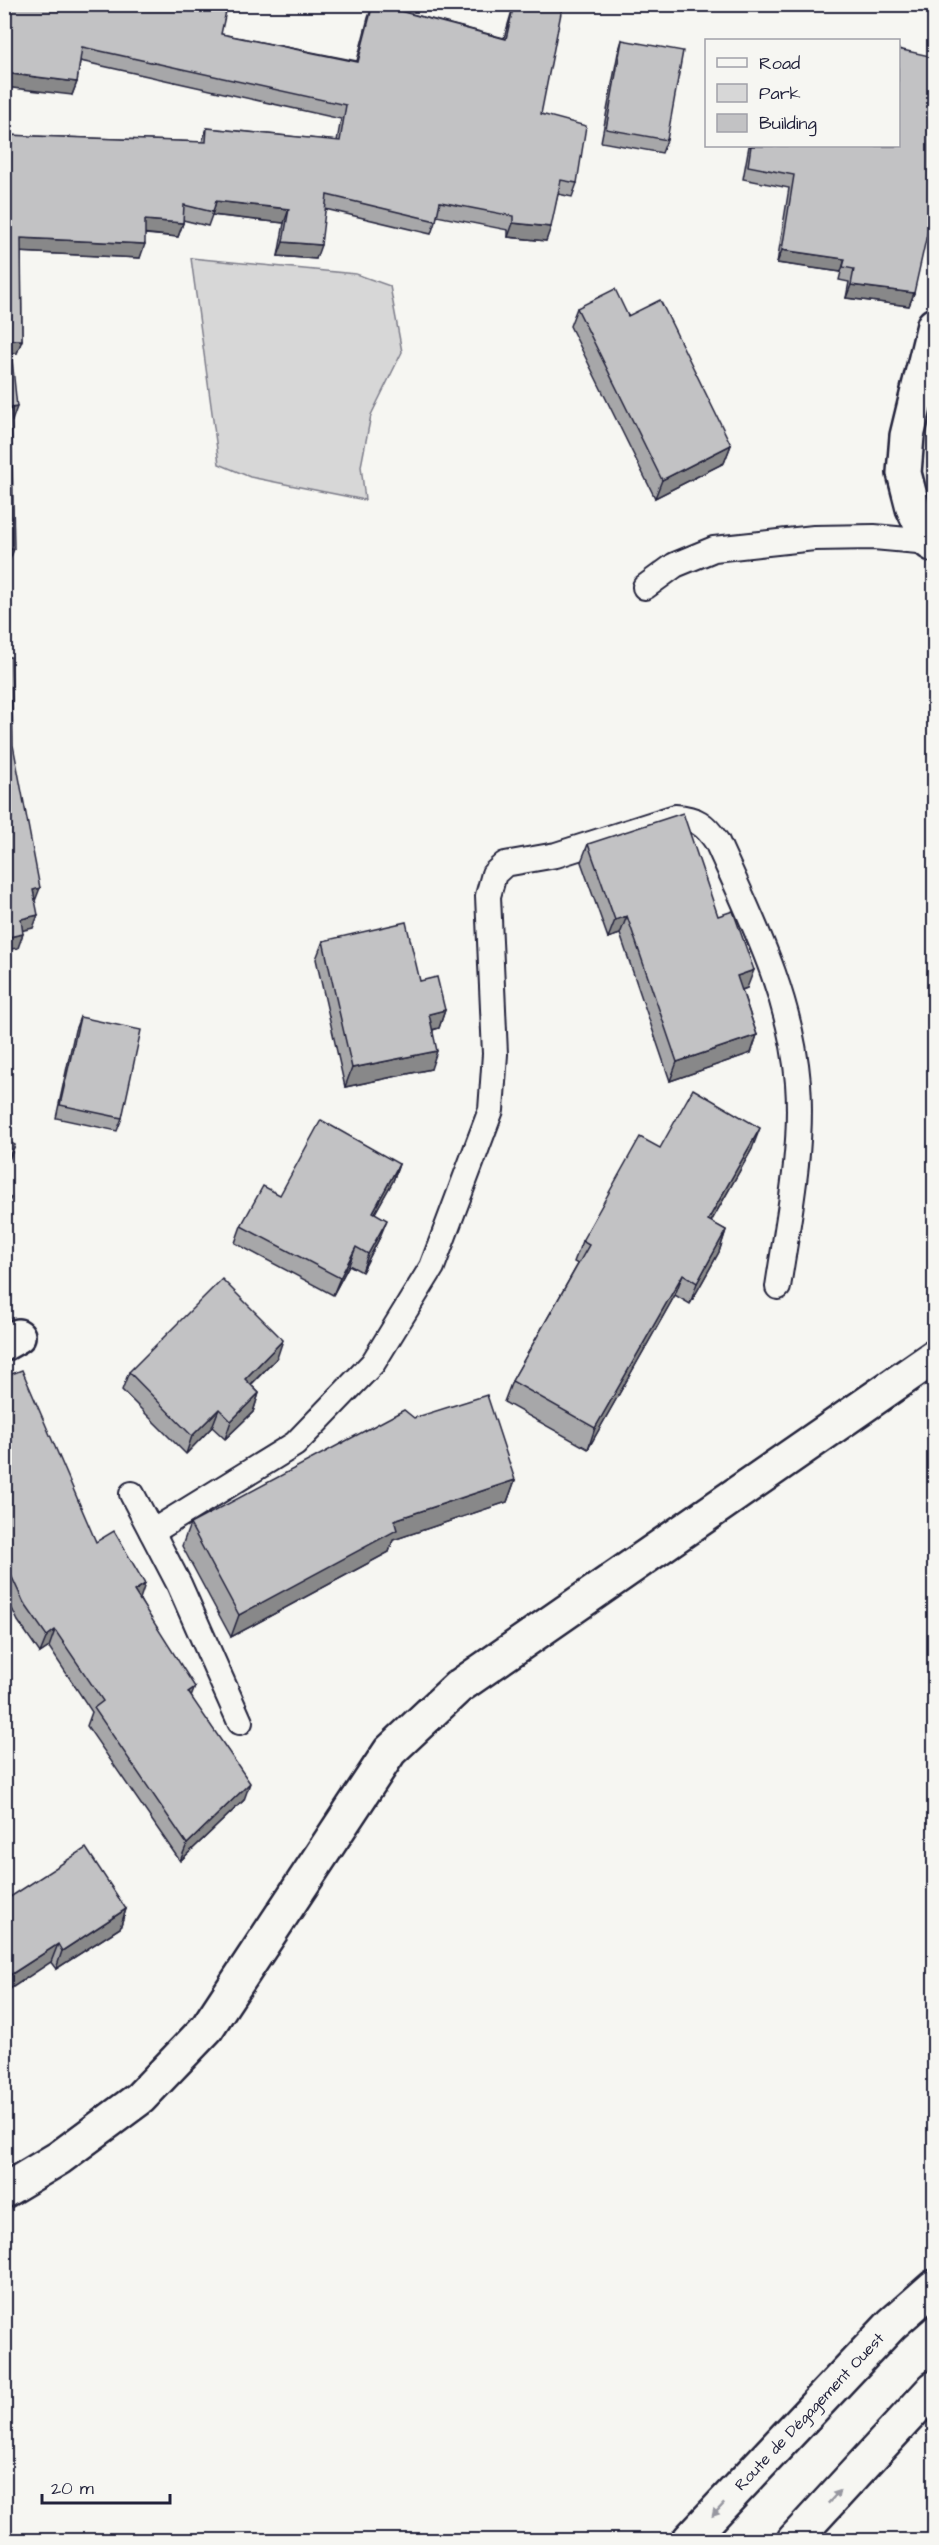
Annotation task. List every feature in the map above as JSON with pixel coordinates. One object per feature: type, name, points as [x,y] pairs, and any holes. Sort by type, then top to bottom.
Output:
[{"type":"main road","points":[[932,544],[912,508],[904,473],[908,436],[933,338]]},
{"type":"main road","points":[[4,2191],[59,2158],[140,2097],[207,2028],[390,1751],[458,1687],[934,1357]]},
{"type":"main road","name":"Route de Dégagement Ouest","points":[[689,2541],[892,2324],[934,2288]]},
{"type":"main road","points":[[794,2541],[934,2388]]},
{"type":"lane","points":[[645,587],[675,565],[714,549],[814,538],[874,537],[932,544]]},
{"type":"lane","points":[[152,1532],[295,1444],[373,1363],[432,1267],[491,1110],[495,1054],[488,896],[494,874],[506,864],[556,855],[675,817],[692,818],[707,827],[717,842],[767,954],[780,989],[789,1025],[797,1081],[794,1177],[778,1287]]},
{"type":"lane","points":[[132,1494],[179,1584],[240,1722]]},
{"type":"green space","points":[[191,258],[356,274],[390,286],[402,352],[371,415],[361,466],[365,500],[250,477],[219,464]]},
{"type":"building","points":[[4,4],[224,4],[227,7],[221,34],[358,62],[373,4],[506,39],[514,4],[544,4],[562,8],[541,114],[586,126],[577,183],[561,180],[551,227],[513,223],[513,216],[440,202],[436,221],[327,195],[321,245],[283,242],[289,209],[216,201],[213,212],[184,205],[183,223],[145,220],[145,244],[21,238],[22,340],[10,340],[17,407],[11,408],[14,549],[4,549],[4,135],[206,142],[207,128],[340,141],[346,105],[82,47],[77,82],[4,73]]},
{"type":"building","points":[[622,40],[683,51],[667,140],[606,129]]},
{"type":"building","points":[[900,49],[934,57],[934,203],[914,293],[851,285],[854,269],[843,267],[845,259],[782,250],[794,175],[748,166],[751,147],[900,147]]},
{"type":"building","points":[[615,289],[628,316],[660,300],[731,445],[662,480],[577,308]]},
{"type":"building","points":[[4,657],[11,657],[13,745],[40,888],[33,890],[38,915],[21,919],[23,934],[4,938]]},
{"type":"building","points":[[683,813],[718,916],[733,911],[754,970],[737,976],[757,1035],[677,1062],[627,916],[615,920],[588,844]]},
{"type":"building","points":[[406,922],[420,981],[437,977],[445,1010],[429,1014],[437,1051],[352,1068],[323,941]]},
{"type":"building","points":[[80,1017],[141,1030],[122,1118],[60,1105]]},
{"type":"building","points":[[693,1089],[760,1128],[708,1220],[726,1230],[697,1283],[683,1274],[595,1428],[512,1381],[589,1245],[582,1241],[640,1137],[660,1148]]},
{"type":"building","points":[[321,1120],[399,1164],[373,1212],[387,1220],[368,1254],[356,1247],[340,1278],[241,1226],[263,1186],[280,1195]]},
{"type":"building","points":[[4,1139],[15,1145],[4,1165]]},
{"type":"building","points":[[4,1195],[11,1198],[4,1210]]},
{"type":"building","points":[[222,1279],[283,1340],[245,1379],[259,1393],[231,1421],[219,1409],[192,1436],[129,1372]]},
{"type":"building","points":[[22,1370],[96,1542],[114,1531],[145,1584],[134,1591],[195,1687],[188,1692],[250,1783],[187,1844],[94,1708],[103,1701],[55,1630],[47,1636],[24,1603],[4,1560],[4,1377]]},
{"type":"building","points":[[487,1395],[515,1480],[394,1520],[397,1530],[239,1615],[190,1524],[404,1410],[414,1418]]},
{"type":"building","points":[[86,1848],[126,1909],[62,1951],[58,1944],[4,1979],[4,1901]]}]
